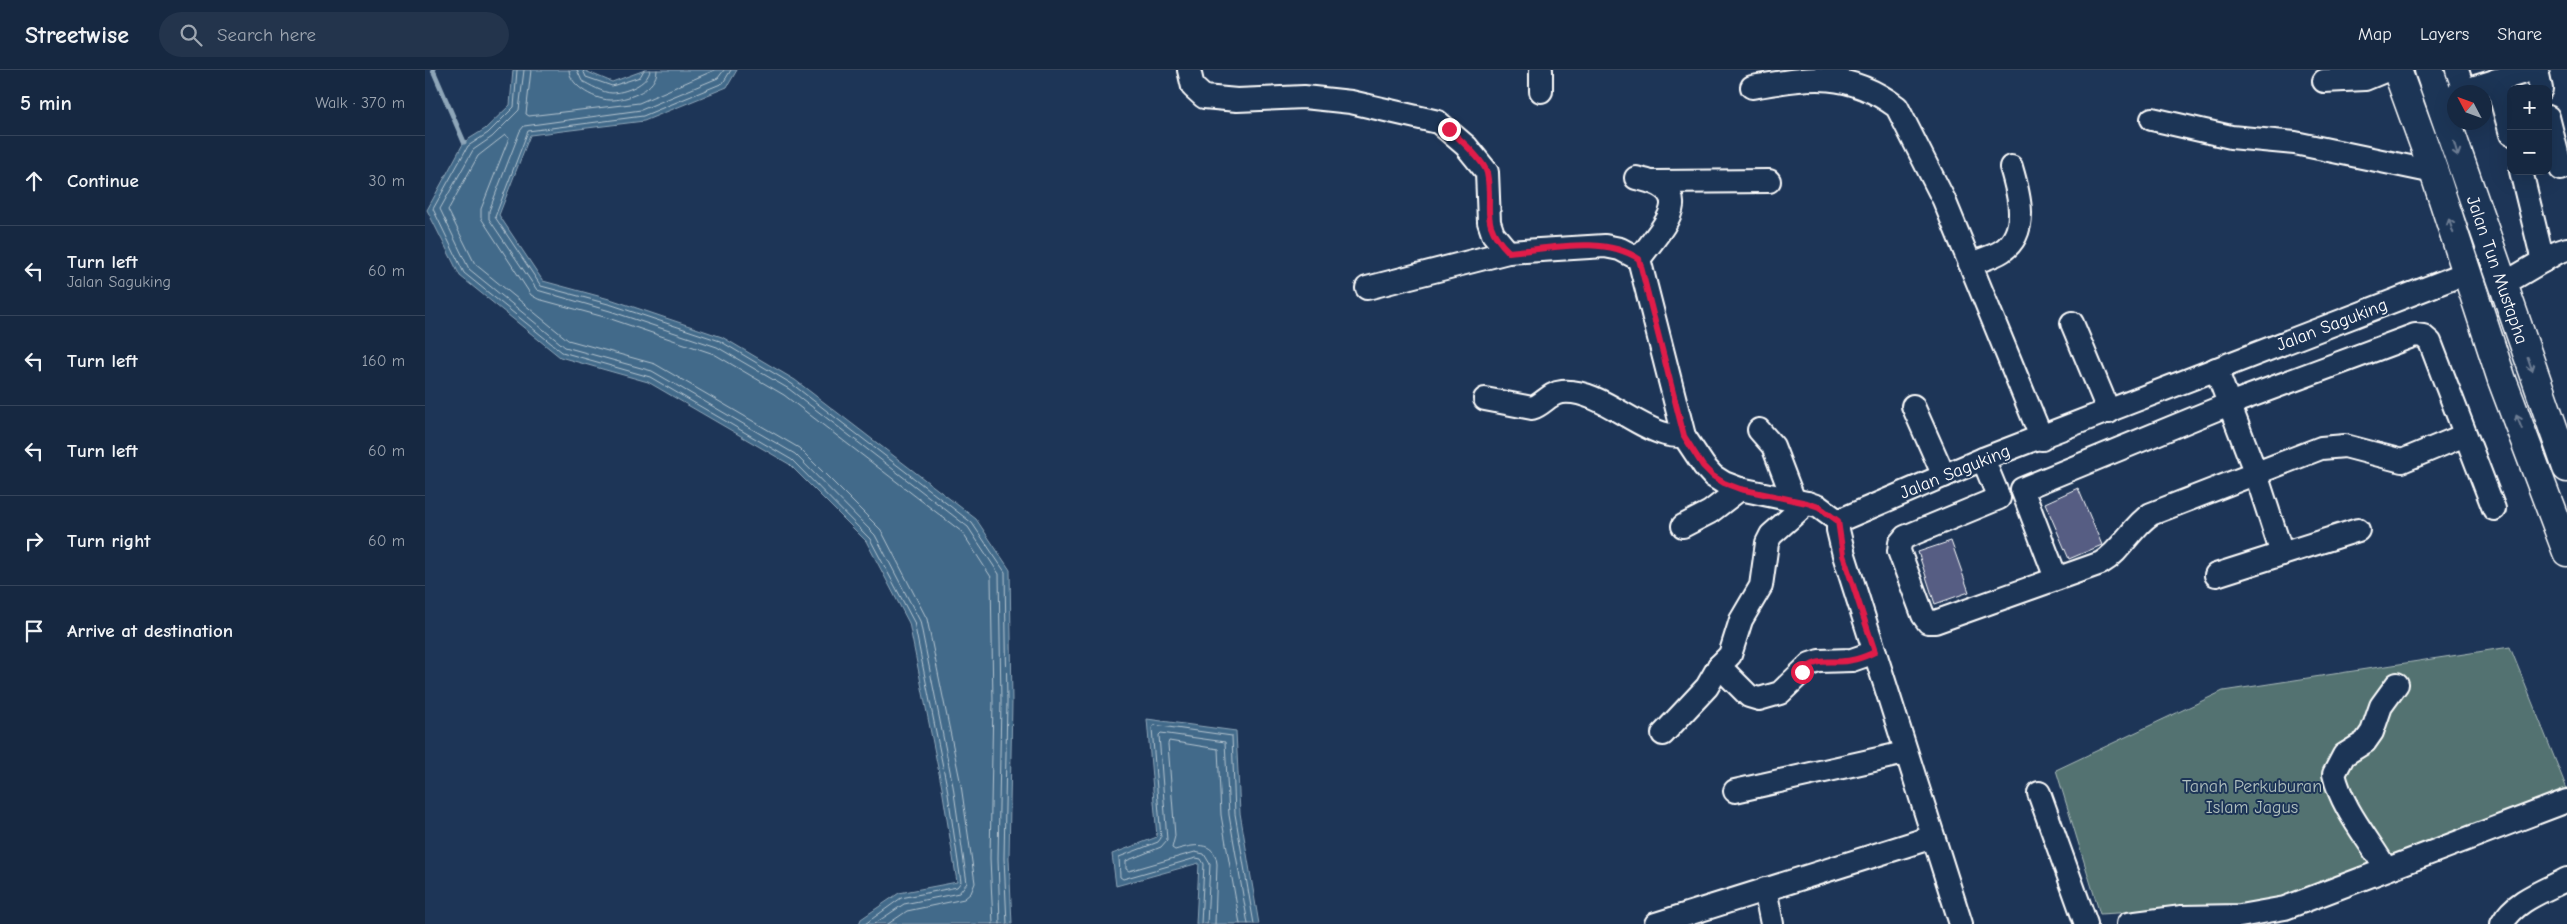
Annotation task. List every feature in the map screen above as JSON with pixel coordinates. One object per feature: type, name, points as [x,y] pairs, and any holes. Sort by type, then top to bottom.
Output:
[{"type":"main road","points":[[2397,70],[2434,172],[2502,380],[2567,552]]},
{"type":"main road","name":"Jalan Tun Mustapha","points":[[2429,70],[2450,85]]},
{"type":"main road","name":"Jalan Tun Mustapha","points":[[2460,130],[2468,188],[2567,468]]},
{"type":"main road","points":[[2547,412],[2567,435]]},
{"type":"main road","points":[[2536,467],[2567,486]]},
{"type":"main road","points":[[2557,525],[2567,492]]},
{"type":"street","points":[[1189,70],[1193,87],[1204,96],[1237,100],[1304,97],[1351,102],[1438,122],[1467,146],[1487,172],[1489,222],[1493,234],[1509,252]]},
{"type":"street","points":[[2324,82],[2365,79],[2387,70]]},
{"type":"street","points":[[2473,85],[2531,70]]},
{"type":"street","points":[[2537,70],[2540,85]]},
{"type":"street","points":[[1752,87],[1827,76],[1848,78],[1885,97],[1903,116],[1944,200],[2042,439]]},
{"type":"street","points":[[2495,80],[2510,130]]},
{"type":"street","points":[[2152,119],[2231,136],[2295,143],[2434,172]]},
{"type":"street","points":[[2551,130],[2561,169]]},
{"type":"street","points":[[1970,264],[2003,251],[2015,237],[2020,222],[2020,204],[2011,167]]},
{"type":"street","points":[[2522,175],[2543,261]]},
{"type":"street","points":[[1639,259],[1671,214],[1673,204],[1670,196],[1646,180],[1769,181]]},
{"type":"street","points":[[1367,288],[1509,252],[1580,246],[1605,246],[1620,249],[1639,259],[1684,436],[1713,476],[1740,489],[1819,507],[1838,521],[1843,555],[1961,924]]},
{"type":"street","points":[[2502,285],[2567,249]]},
{"type":"street","name":"Jalan Saguking","points":[[1838,521],[1983,459],[2042,439],[2216,369],[2466,273]]},
{"type":"street","points":[[2072,323],[2109,412]]},
{"type":"street","points":[[2465,435],[2403,461],[2345,446],[2331,446],[2151,514],[2137,525],[2111,558],[1935,622],[1928,622],[1923,615],[1899,551],[1899,543],[1905,537],[2229,404],[2415,335],[2423,336],[2429,342],[2494,509]]},
{"type":"street","points":[[2216,369],[2256,474],[2282,554]]},
{"type":"street","points":[[1485,399],[1532,408],[1547,398],[1561,392],[1571,392],[1601,402],[1666,435],[1684,436]]},
{"type":"street","points":[[1913,406],[1944,476]]},
{"type":"street","points":[[1759,430],[1773,446],[1800,502]]},
{"type":"street","points":[[1983,459],[1999,498]]},
{"type":"street","points":[[1683,526],[1710,512],[1740,489]]},
{"type":"street","points":[[2022,489],[2056,578]]},
{"type":"street","points":[[1663,734],[1707,687],[1719,666],[1730,655],[1741,620],[1761,586],[1767,543],[1800,502]]},
{"type":"street","points":[[2216,575],[2357,530]]},
{"type":"street","points":[[1719,666],[1749,696],[1759,699],[1780,692],[1810,664],[1819,661],[1851,660],[1875,652]]},
{"type":"street","points":[[2386,869],[2347,808],[2338,791],[2334,774],[2344,756],[2365,742],[2372,732],[2381,706],[2397,684]]},
{"type":"street","points":[[1735,791],[1905,753]]},
{"type":"street","points":[[2039,793],[2086,924]]},
{"type":"street","points":[[2128,924],[2182,917],[2240,916],[2285,908],[2567,801]]},
{"type":"street","points":[[1656,924],[1933,837]]},
{"type":"street","points":[[2506,921],[2526,899],[2567,879]]},
{"type":"street","points":[[1765,889],[1772,924]]},
{"type":"green space","name":"Tanah Perkuburan Islam Jagus","points":[[2510,647],[2567,789],[2270,904],[2100,914],[2056,770],[2223,691]]},
{"type":"water","points":[[513,70],[583,70],[612,82],[645,70],[737,70],[727,87],[644,121],[530,135],[499,215],[543,281],[613,300],[722,337],[795,380],[976,519],[1010,570],[1012,702],[1009,858],[1012,924],[859,924],[861,919],[899,893],[957,882],[942,788],[909,623],[866,541],[789,464],[648,382],[560,357],[460,276],[427,210],[464,142],[485,129],[510,105]]},
{"type":"water","points":[[1147,719],[1236,731],[1240,813],[1259,924],[1196,924],[1199,863],[1116,886],[1112,854],[1157,837]]},
{"type":"building","points":[[2078,488],[2102,545],[2069,559],[2045,503]]},
{"type":"building","points":[[1951,541],[1969,592],[1935,604],[1918,552]]},
{"type":"waterway","points":[[433,70],[464,142]]},
{"type":"route","points":[[1449,129],[1467,146],[1487,172],[1489,222],[1493,234],[1499,243],[1509,252],[1580,246],[1605,246],[1620,249],[1639,259],[1684,436],[1703,466],[1724,483],[1740,489],[1819,507],[1838,521],[1843,555],[1875,652],[1851,660],[1819,661],[1810,664],[1802,672]]}]
